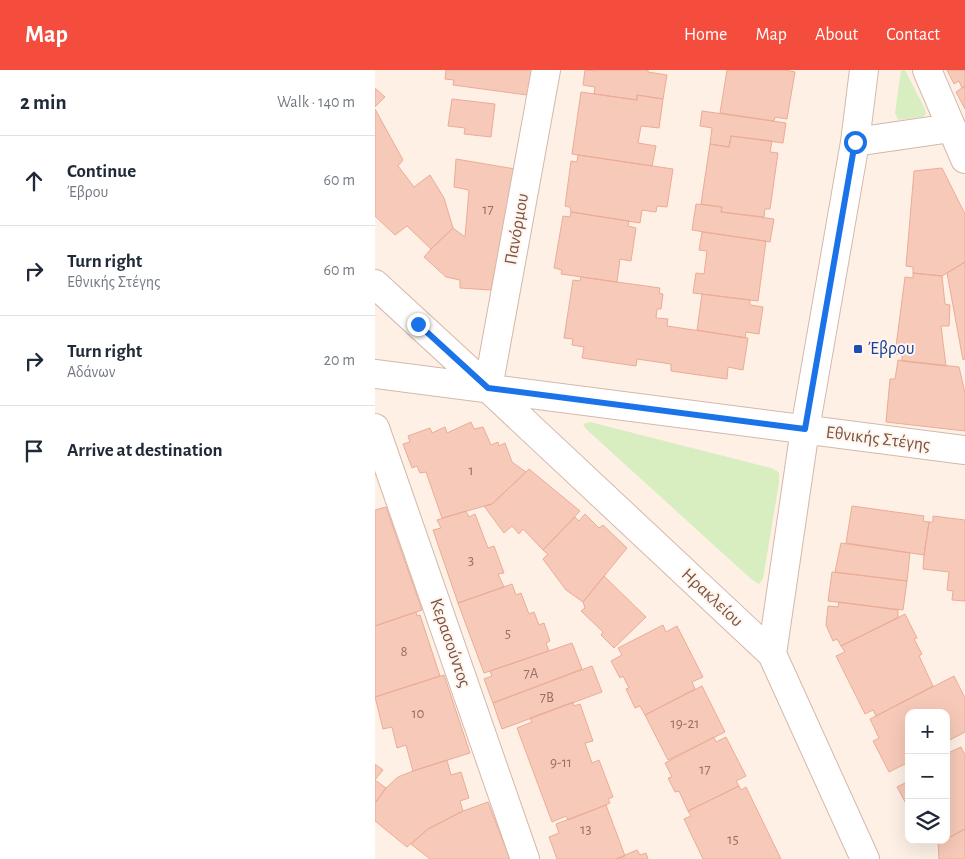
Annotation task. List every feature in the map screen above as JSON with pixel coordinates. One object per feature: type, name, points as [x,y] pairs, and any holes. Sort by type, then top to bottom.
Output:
[{"type":"street","name":"Πανόρμου","points":[[488,388],[546,70]]},
{"type":"street","points":[[772,654],[805,429],[855,142],[864,70]]},
{"type":"street","points":[[927,70],[965,159]]},
{"type":"street","points":[[855,142],[951,128]]},
{"type":"street","name":"Ηρακλείου","points":[[375,284],[772,654],[865,859]]},
{"type":"street","name":"Εθνικής Στέγης","points":[[375,374],[965,450]]},
{"type":"street","name":"Κερασούντος","points":[[375,428],[525,859]]},
{"type":"green space","points":[[901,70],[905,70],[925,109],[926,114],[923,117],[898,120],[895,113]]},
{"type":"green space","points":[[590,422],[771,468],[779,472],[779,483],[763,579],[759,584],[751,579],[586,429],[583,424]]},
{"type":"building","points":[[446,70],[538,70],[535,90],[528,90],[527,95],[453,85],[454,80],[445,79]]},
{"type":"building","points":[[585,70],[648,70],[648,72],[667,75],[663,99],[637,95],[637,100],[594,94],[595,87],[583,85]]},
{"type":"building","points":[[727,70],[785,70],[795,72],[787,119],[775,117],[774,121],[720,113]]},
{"type":"building","points":[[947,70],[965,70],[965,86],[962,88],[959,81],[954,84]]},
{"type":"building","points":[[965,86],[965,109],[956,92]]},
{"type":"building","points":[[375,88],[385,97],[375,107]]},
{"type":"building","points":[[581,92],[637,100],[637,95],[663,99],[659,128],[641,126],[638,143],[656,146],[652,166],[572,154]]},
{"type":"building","points":[[452,99],[495,104],[491,137],[464,134],[465,128],[448,126]]},
{"type":"building","points":[[375,109],[403,160],[398,166],[414,187],[430,175],[444,198],[453,228],[431,249],[407,226],[395,235],[375,216]]},
{"type":"building","points":[[702,111],[786,123],[783,143],[731,136],[729,147],[710,144],[712,128],[700,126]]},
{"type":"building","points":[[731,136],[772,141],[770,152],[778,153],[770,209],[765,209],[764,217],[721,212],[722,207],[701,204],[710,144],[729,147]]},
{"type":"building","points":[[578,155],[673,169],[667,207],[657,206],[656,212],[642,210],[640,223],[571,212],[570,207],[565,206],[571,161],[577,162]]},
{"type":"building","points":[[456,159],[515,169],[499,276],[494,274],[491,290],[460,288],[460,280],[446,277],[424,257],[453,228],[465,237],[469,190],[454,187]]},
{"type":"building","points":[[942,168],[965,214],[965,262],[942,276],[913,273],[913,267],[906,266],[914,171]]},
{"type":"building","points":[[696,204],[722,207],[721,212],[774,219],[770,242],[692,230]]},
{"type":"building","points":[[571,212],[629,221],[628,226],[636,228],[631,261],[620,259],[617,282],[561,274],[562,270],[554,268],[563,216],[570,217]]},
{"type":"building","points":[[702,232],[766,241],[758,301],[693,293],[696,273],[704,274],[707,251],[699,250]]},
{"type":"building","points":[[965,262],[965,359],[963,360],[947,273]]},
{"type":"building","points":[[913,273],[942,276],[945,304],[950,305],[949,326],[941,326],[946,366],[902,361],[902,355],[895,354],[905,277],[913,278]]},
{"type":"building","points":[[581,277],[660,288],[659,293],[663,294],[661,309],[657,309],[656,318],[668,319],[667,326],[748,338],[743,370],[728,367],[727,379],[671,371],[671,364],[637,359],[636,366],[582,358],[584,347],[572,345],[573,339],[564,338],[573,280],[580,281]]},
{"type":"building","points":[[702,294],[750,300],[750,305],[763,307],[759,334],[746,332],[745,338],[697,330]]},
{"type":"building","points":[[898,360],[959,367],[965,393],[965,431],[886,422],[890,379],[895,379]]},
{"type":"building","points":[[471,422],[474,429],[483,427],[491,445],[498,442],[499,446],[505,443],[512,462],[526,472],[492,504],[442,518],[426,472],[420,473],[417,466],[412,468],[403,444],[410,442],[408,436],[430,428],[432,433],[445,427],[447,433]]},
{"type":"building","points":[[529,469],[580,511],[543,550],[523,529],[519,534],[512,526],[504,533],[484,506],[492,504]]},
{"type":"building","points":[[852,506],[924,516],[923,521],[929,522],[924,555],[846,543]]},
{"type":"building","points":[[386,507],[422,610],[375,626],[375,510]]},
{"type":"building","points":[[466,511],[469,517],[475,514],[488,548],[494,546],[504,573],[498,574],[504,587],[458,603],[433,530],[441,528],[437,520]]},
{"type":"building","points":[[585,514],[599,528],[603,525],[627,548],[583,602],[566,590],[543,559],[548,554],[543,550],[575,517],[579,521]]},
{"type":"building","points":[[933,516],[965,520],[965,601],[952,600],[953,591],[947,590],[949,572],[923,569],[929,522],[933,522]]},
{"type":"building","points":[[841,543],[910,553],[907,581],[835,572]]},
{"type":"building","points":[[832,572],[907,581],[903,610],[828,601]]},
{"type":"building","points":[[604,576],[646,617],[614,648],[601,635],[603,632],[581,611],[585,608],[583,602]]},
{"type":"building","points":[[512,584],[516,595],[521,593],[529,614],[534,612],[539,625],[544,623],[550,641],[546,643],[549,651],[484,673],[458,603]]},
{"type":"building","points":[[839,602],[898,610],[898,618],[841,646],[837,639],[833,641],[826,625],[828,606],[838,607]]},
{"type":"building","points":[[416,612],[417,616],[420,615],[440,676],[375,697],[375,626]]},
{"type":"building","points":[[905,614],[917,638],[914,639],[922,654],[919,656],[933,686],[876,716],[873,710],[865,714],[836,656],[845,652],[841,646]]},
{"type":"building","points":[[663,625],[666,632],[677,626],[703,677],[692,682],[695,689],[645,715],[640,706],[635,708],[626,689],[629,688],[623,676],[620,678],[611,661],[622,655],[618,648]]},
{"type":"building","points":[[572,643],[582,669],[493,703],[484,679],[492,676],[490,671]]},
{"type":"building","points":[[592,666],[602,692],[502,729],[493,703]]},
{"type":"building","points":[[444,675],[470,753],[413,771],[406,745],[397,748],[392,727],[383,729],[375,697]]},
{"type":"building","points":[[954,676],[965,698],[965,732],[950,740],[950,709],[905,709],[905,764],[889,772],[873,741],[879,738],[870,719]]},
{"type":"building","points":[[702,686],[725,732],[668,760],[645,715]]},
{"type":"building","points":[[573,702],[574,706],[580,704],[593,741],[585,743],[592,763],[599,760],[613,797],[608,799],[610,803],[606,805],[568,820],[566,816],[552,822],[517,728],[532,722],[530,718]]},
{"type":"building","points":[[714,737],[716,742],[726,737],[746,776],[736,781],[739,786],[688,811],[679,791],[675,792],[668,778],[672,777],[665,763]]},
{"type":"building","points":[[961,747],[965,755],[965,829],[950,837],[950,754],[950,752]]},
{"type":"building","points":[[447,760],[451,775],[461,772],[469,798],[460,801],[463,811],[428,829],[407,847],[375,821],[375,803],[386,788],[398,777]]},
{"type":"building","points":[[375,764],[383,770],[375,780]]},
{"type":"building","points":[[375,780],[386,788],[376,802],[375,802]]},
{"type":"building","points":[[905,783],[905,802],[897,787]]},
{"type":"building","points":[[739,786],[741,790],[746,787],[781,859],[703,859],[684,819],[691,816],[688,811]]},
{"type":"building","points":[[488,802],[510,859],[430,859],[411,844],[428,829],[463,811]]},
{"type":"building","points":[[606,805],[625,856],[616,859],[557,859],[549,837],[559,833],[556,824]]},
{"type":"building","points":[[965,829],[965,859],[939,859],[938,844],[950,844],[950,837]]},
{"type":"building","points":[[637,850],[640,855],[646,853],[648,859],[616,859]]},
{"type":"place","name":"Έβρου","points":[[858,349]]},
{"type":"route","points":[[418,324],[488,388],[805,429],[855,142]]}]
